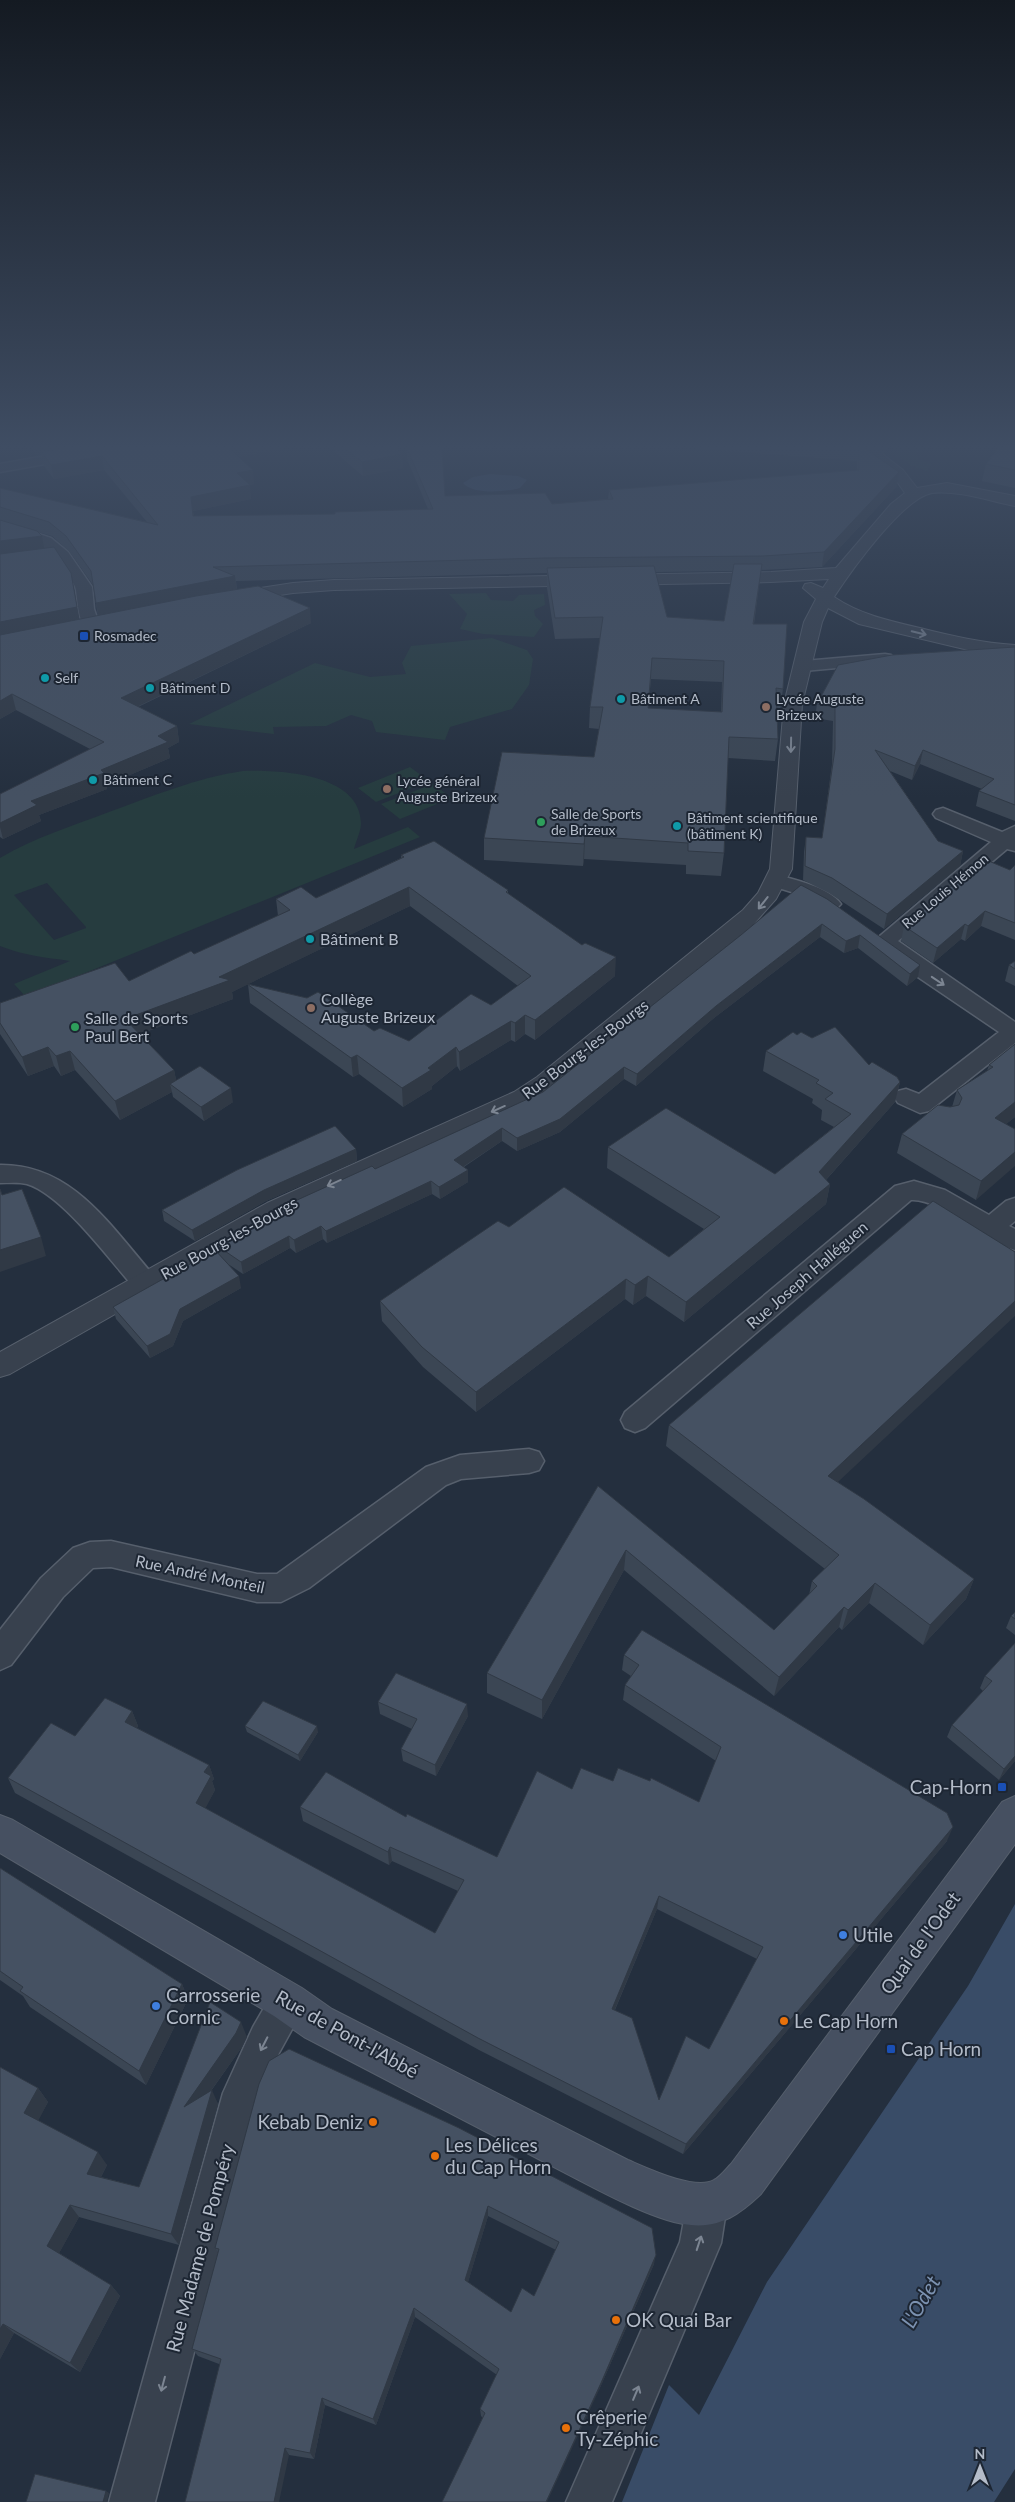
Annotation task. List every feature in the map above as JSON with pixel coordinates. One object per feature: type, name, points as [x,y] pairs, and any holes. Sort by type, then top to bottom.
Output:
[{"type":"main road","name":"Quai de l'Odet","points":[[707,2204],[728,2197],[746,2179],[1015,1814]]},
{"type":"main road","name":"Rue de Pont-l'Abbé","points":[[0,1834],[288,2002],[318,2023],[613,2175],[677,2202],[707,2204]]},
{"type":"street","points":[[69,565],[84,588],[86,609],[92,627]]},
{"type":"street","name":"Rue Bourg-les-Bourgs","points":[[0,1366],[146,1284],[223,1238],[276,1210],[536,1090],[738,928],[762,905],[776,881],[784,848],[792,752],[792,719],[810,632],[826,598],[848,565]]},
{"type":"street","points":[[219,600],[278,590],[327,585],[771,577],[841,573]]},
{"type":"street","points":[[771,577],[807,587],[842,610],[865,620],[995,650]]},
{"type":"street","points":[[74,631],[111,622]]},
{"type":"street","points":[[933,655],[1015,650]]},
{"type":"street","points":[[804,666],[904,658]]},
{"type":"street","name":"Rue Louis Hémon","points":[[943,814],[1012,839]]},
{"type":"street","name":"Rue Louis Hémon","points":[[1012,839],[878,936],[917,966],[1015,1032]]},
{"type":"street","points":[[776,881],[806,890],[848,916]]},
{"type":"street","points":[[943,1118],[913,1101],[1015,1032]]},
{"type":"street","points":[[0,1174],[32,1176],[55,1186],[77,1206],[146,1284]]},
{"type":"street","name":"Rue Joseph Halléguen","points":[[635,1420],[904,1192],[913,1189],[927,1191],[1015,1241]]},
{"type":"street","points":[[991,1228],[1015,1208]]},
{"type":"street","name":"Rue André Monteil","points":[[0,1655],[66,1572],[84,1557],[96,1554],[111,1554],[257,1588],[281,1588],[298,1578],[436,1476],[460,1467],[529,1461]]},
{"type":"street","name":"Rue Madame de Pompéry","points":[[132,2502],[242,2093],[266,2040],[288,2002]]},
{"type":"street","points":[[589,2502],[700,2242],[707,2204]]},
{"type":"green space","points":[[486,593],[491,600],[513,601],[519,595],[544,594],[545,605],[534,610],[535,616],[543,624],[534,637],[483,634],[460,629],[467,614],[449,594]]},
{"type":"green space","points":[[492,638],[527,650],[533,659],[529,685],[512,709],[450,727],[445,740],[376,732],[372,721],[351,715],[326,726],[273,727],[274,734],[189,724],[315,663],[370,677],[406,674],[402,663],[411,646]]},
{"type":"green space","points":[[410,767],[429,781],[376,802],[358,788]]},
{"type":"green space","points":[[243,771],[276,772],[315,778],[332,784],[347,794],[357,806],[361,826],[354,849],[408,827],[420,837],[26,997],[14,984],[70,961],[26,954],[0,946],[0,858],[26,844],[67,827],[175,788]],"holes":[[[47,883],[86,927],[54,940],[14,895]]]},
{"type":"green space","points":[[433,784],[452,798],[400,819],[381,804]]},
{"type":"water","name":"L'Odet","points":[[1015,1904],[1015,2469],[994,2502],[622,2502],[669,2385],[699,2415],[767,2282],[968,1986]]},
{"type":"building","points":[[0,565],[66,565],[71,573],[77,607],[0,622]]},
{"type":"building","points":[[87,565],[296,565],[213,567],[235,576],[96,603],[91,571]]},
{"type":"building","points":[[734,565],[762,565],[753,624],[787,624],[783,689],[776,688],[778,739],[729,737],[724,853],[688,851],[688,843],[585,836],[584,844],[484,838],[502,752],[594,757],[603,707],[590,707],[603,617],[555,618],[547,568],[654,566],[667,617],[724,621]],"holes":[[[652,658],[724,661],[722,712],[648,708]]]},
{"type":"building","points":[[258,586],[310,608],[121,698],[177,726],[158,736],[168,742],[101,770],[104,773],[31,801],[37,805],[0,823],[0,794],[104,742],[12,694],[0,701],[0,635],[196,596]]},
{"type":"building","points":[[1015,647],[1015,805],[979,791],[994,779],[923,750],[915,766],[875,750],[938,841],[963,851],[887,914],[832,878],[805,866],[806,837],[822,838],[835,749],[835,707],[817,704],[838,665],[892,655]]},
{"type":"building","points":[[434,841],[508,890],[506,892],[582,945],[585,943],[616,957],[535,1020],[525,1015],[515,1023],[511,1021],[459,1052],[456,1047],[428,1068],[431,1070],[402,1088],[357,1055],[351,1058],[247,984],[307,998],[318,992],[374,1031],[380,1028],[409,1041],[471,994],[491,1005],[531,976],[409,887],[219,977],[230,980],[125,1019],[174,1070],[115,1101],[70,1051],[56,1056],[48,1047],[22,1057],[0,1023],[0,1003],[115,963],[129,981],[191,951],[194,954],[290,910],[276,899],[301,887],[316,898],[404,857],[401,855]]},
{"type":"building","points":[[984,859],[1010,870],[1015,865],[1015,923],[985,911],[968,926],[965,924],[937,948],[904,926]]},
{"type":"building","points":[[801,885],[827,899],[920,965],[910,974],[860,935],[846,941],[822,924],[716,1006],[637,1074],[624,1067],[560,1119],[517,1138],[502,1128],[454,1160],[468,1170],[439,1187],[431,1181],[326,1231],[321,1226],[294,1240],[289,1236],[241,1262],[216,1245],[284,1206],[372,1166],[375,1169],[543,1092]]},
{"type":"building","points":[[1015,961],[1015,969],[1009,965]]},
{"type":"building","points":[[835,1027],[869,1065],[872,1062],[897,1077],[900,1082],[819,1172],[830,1184],[686,1302],[648,1276],[635,1285],[626,1279],[476,1392],[422,1347],[380,1301],[498,1221],[509,1227],[564,1187],[669,1257],[720,1217],[608,1147],[666,1108],[775,1174],[851,1114],[825,1099],[833,1093],[816,1083],[819,1080],[766,1051],[793,1032],[797,1035],[801,1032],[812,1038]]},
{"type":"building","points":[[1015,1044],[1015,1102],[995,1118],[1015,1129],[1015,1152],[981,1181],[902,1134],[938,1105],[950,1107],[959,1105],[962,1098],[957,1090],[993,1067],[989,1065]]},
{"type":"building","points":[[200,1066],[231,1088],[201,1107],[170,1084]]},
{"type":"building","points":[[335,1126],[356,1149],[264,1190],[192,1230],[162,1210],[237,1170]]},
{"type":"building","points":[[0,1189],[2,1195],[22,1189],[41,1237],[0,1250]]},
{"type":"building","points":[[933,1201],[1015,1252],[1015,1301],[828,1476],[864,1499],[974,1579],[930,1625],[875,1583],[848,1610],[844,1607],[779,1677],[626,1550],[542,1700],[487,1673],[598,1486],[774,1630],[817,1586],[812,1581],[839,1555],[669,1425]]},
{"type":"building","points":[[215,1250],[239,1276],[180,1309],[170,1334],[147,1346],[113,1307]]},
{"type":"building","points":[[642,1630],[947,1813],[953,1827],[686,2144],[478,2038],[8,1778],[51,1723],[75,1736],[105,1698],[132,1711],[125,1722],[209,1765],[204,1772],[211,1776],[196,1803],[435,1933],[464,1880],[390,1847],[388,1852],[300,1807],[326,1772],[406,1817],[407,1814],[497,1857],[537,1771],[572,1789],[581,1768],[613,1781],[618,1768],[650,1781],[651,1778],[699,1802],[721,1747],[625,1685],[639,1665],[624,1655]],"holes":[[[659,1896],[763,1947],[709,2049],[686,2036],[659,2100],[632,2018],[612,2009]]]},
{"type":"building","points":[[1015,1643],[1015,1756],[1004,1769],[952,1725],[992,1681],[985,1676]]},
{"type":"building","points":[[396,1673],[467,1704],[435,1765],[401,1749],[417,1719],[378,1702]]},
{"type":"building","points":[[263,1701],[317,1726],[298,1755],[245,1726]]},
{"type":"building","points":[[0,1868],[182,1984],[139,2071],[20,1991],[23,1987],[0,1971]]},
{"type":"building","points":[[210,2002],[241,2022],[236,2033],[184,2107],[212,2090],[171,2234],[70,2205],[47,2246],[111,2285],[70,2363],[3,2324],[0,2329],[0,2067],[38,2088],[24,2113],[98,2152],[87,2174],[139,2187]]},
{"type":"building","points":[[289,2049],[459,2128],[652,2228],[656,2255],[601,2383],[546,2502],[442,2502],[485,2413],[480,2409],[499,2369],[414,2308],[373,2419],[322,2398],[310,2453],[285,2448],[274,2502],[185,2502],[221,2359],[192,2349],[219,2249],[215,2248],[259,2084],[269,2061]],"holes":[[[488,2206],[559,2242],[534,2296],[522,2288],[511,2312],[465,2280]]]},
{"type":"building","points":[[35,2474],[106,2491],[103,2502],[26,2502]]},
{"type":"place","name":"Rosmadec","points":[[84,636]]},
{"type":"place","name":"Self","points":[[45,678]]},
{"type":"place","name":"Bâtiment D","points":[[150,688]]},
{"type":"place","name":"Bâtiment A","points":[[621,699]]},
{"type":"place","name":"Lycée Auguste Brizeux","points":[[766,707]]},
{"type":"place","name":"Bâtiment C","points":[[93,780]]},
{"type":"place","name":"Lycée général Auguste Brizeux","points":[[387,789]]},
{"type":"place","name":"Salle de Sports de Brizeux","points":[[541,822]]},
{"type":"place","name":"Bâtiment scientifique (bâtiment K)","points":[[677,826]]},
{"type":"place","name":"Bâtiment B","points":[[310,939]]},
{"type":"place","name":"Collège Auguste Brizeux","points":[[311,1008]]},
{"type":"place","name":"Salle de Sports Paul Bert","points":[[75,1027]]},
{"type":"place","name":"Cap-Horn","points":[[1002,1787]]},
{"type":"place","name":"Utile","points":[[843,1935]]},
{"type":"place","name":"Carrosserie Cornic","points":[[156,2006]]},
{"type":"place","name":"Le Cap Horn","points":[[784,2021]]},
{"type":"place","name":"Cap Horn","points":[[891,2049]]},
{"type":"place","name":"Kebab Deniz","points":[[373,2122]]},
{"type":"place","name":"Les Délices du Cap Horn","points":[[435,2156]]},
{"type":"place","name":"OK Quai Bar","points":[[616,2320]]},
{"type":"place","name":"Crêperie Ty-Zéphic","points":[[566,2428]]}]
